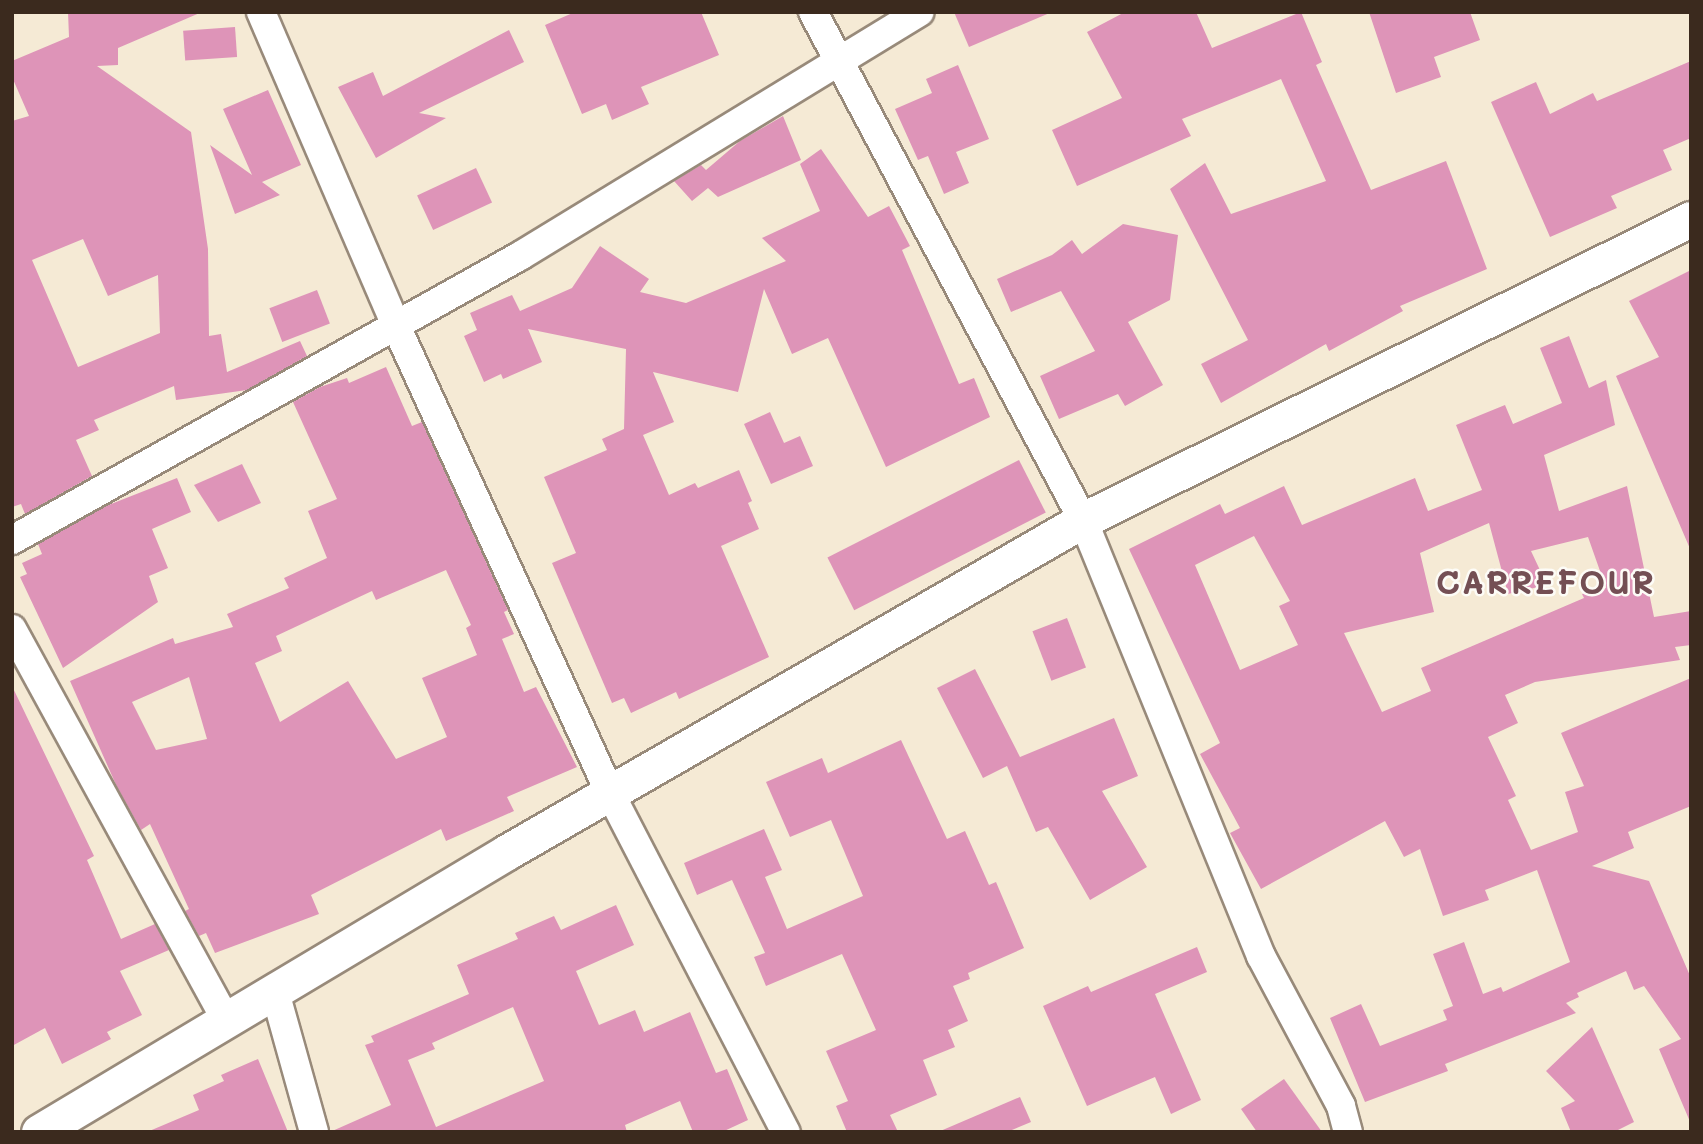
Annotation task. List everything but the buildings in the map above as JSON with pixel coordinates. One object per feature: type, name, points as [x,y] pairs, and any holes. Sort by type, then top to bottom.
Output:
[{"type":"street","points":[[261,12],[396,326],[610,793],[786,1132]]},
{"type":"street","points":[[813,12],[1083,520],[1261,956],[1341,1106],[1348,1132]]},
{"type":"street","points":[[12,540],[396,326],[841,62],[919,12]]},
{"type":"street","points":[[39,1132],[610,793],[1083,520],[1691,219]]},
{"type":"street","points":[[12,629],[226,1020]]},
{"type":"street","points":[[275,992],[314,1132]]},
{"type":"district","name":"CARREFOUR","points":[[1546,581]]}]
